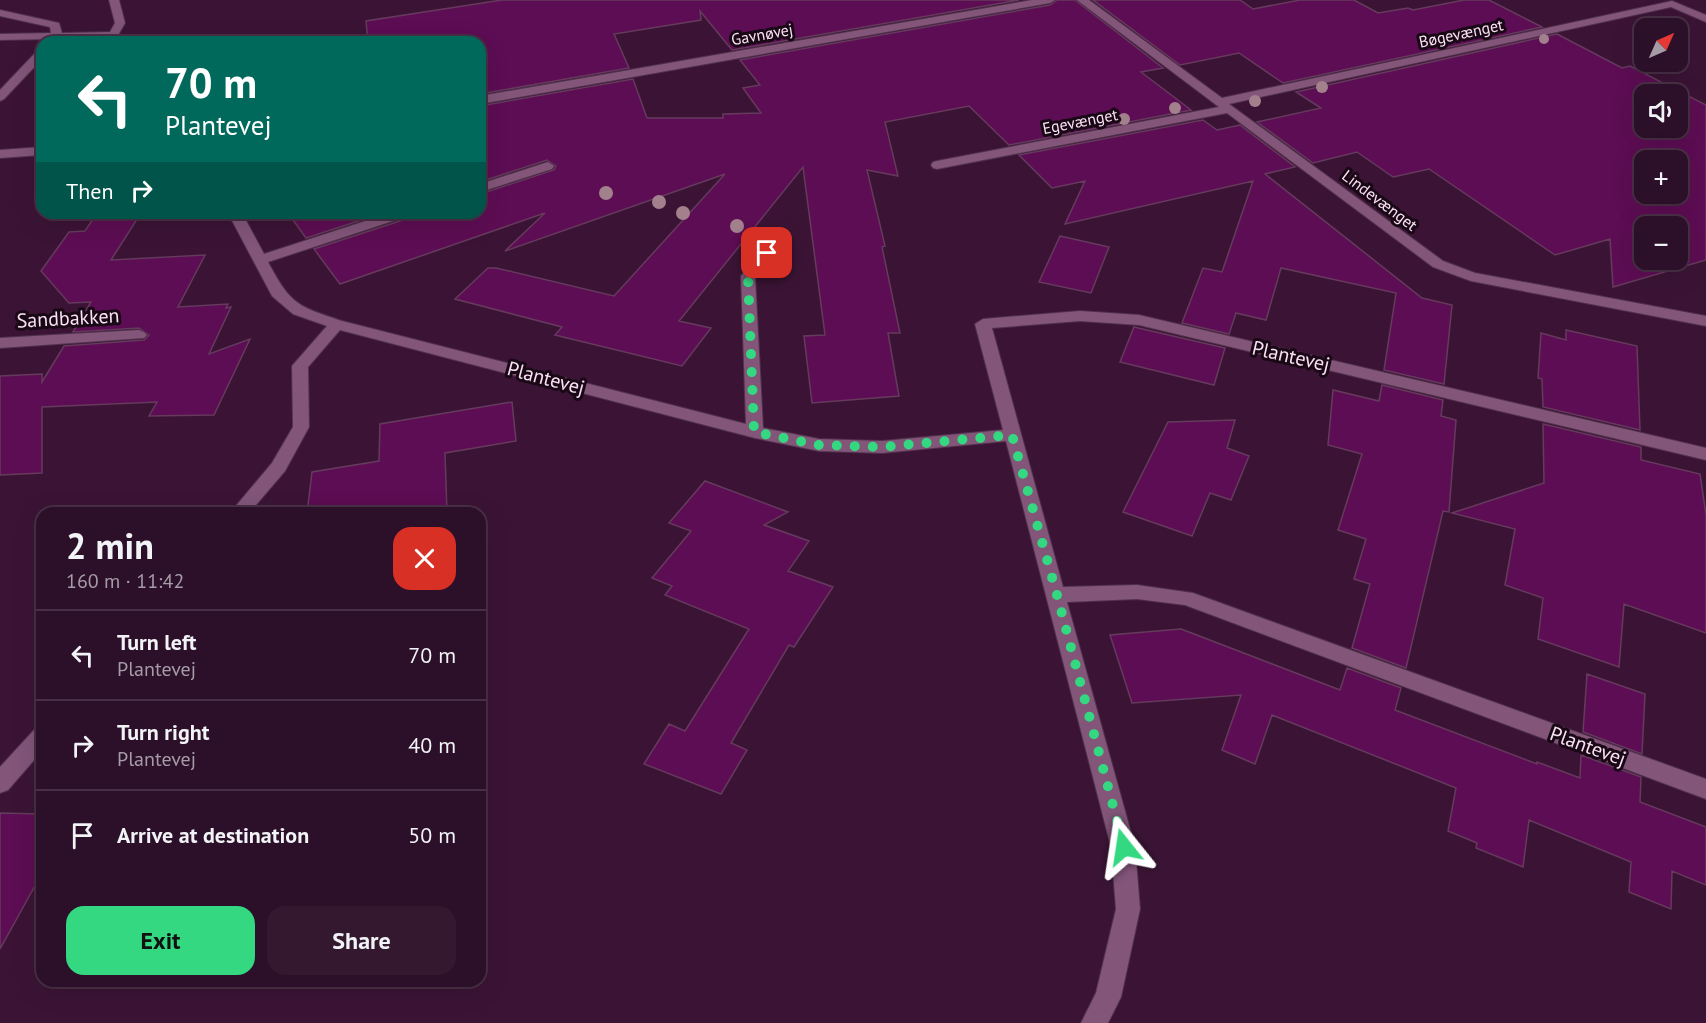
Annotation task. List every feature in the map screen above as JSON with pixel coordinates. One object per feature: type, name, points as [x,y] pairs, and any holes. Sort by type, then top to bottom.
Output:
[{"type":"street","points":[[98,36],[113,35],[120,23],[114,0]]},
{"type":"street","name":"Gavnøvej","points":[[486,99],[1028,2],[1050,0]]},
{"type":"street","name":"Lindevænget","points":[[1082,0],[1438,264],[1471,277],[1706,321]]},
{"type":"street","name":"Bøgevænget","points":[[1225,106],[1672,4],[1706,19]]},
{"type":"street","points":[[0,13],[55,25],[54,36]]},
{"type":"street","points":[[0,38],[36,39]]},
{"type":"street","points":[[0,97],[36,58]]},
{"type":"street","name":"Egevænget","points":[[938,165],[1225,106]]},
{"type":"street","points":[[0,154],[36,151]]},
{"type":"street","points":[[486,186],[548,166]]},
{"type":"street","name":"Plantevej","points":[[238,219],[277,293],[298,311],[337,324],[754,432],[819,445],[882,447],[1012,435]]},
{"type":"street","points":[[260,260],[385,219]]},
{"type":"street","points":[[754,432],[748,276],[767,253]]},
{"type":"street","name":"Plantevej","points":[[1094,1023],[1108,997],[1128,909],[1124,847],[983,324],[1080,316],[1139,320],[1706,454]]},
{"type":"street","points":[[244,507],[279,467],[301,426],[300,366],[337,324]]},
{"type":"street","name":"Sandbakken","points":[[0,343],[139,335]]},
{"type":"street","name":"Plantevej","points":[[1057,595],[1137,592],[1186,598],[1706,789]]},
{"type":"street","points":[[0,783],[36,743]]},
{"type":"building","points":[[502,0],[1019,0],[732,50],[700,11],[701,20],[614,34],[629,68],[486,93],[486,36],[367,36],[366,21]]},
{"type":"building","points":[[1057,0],[1075,0],[1163,68],[1141,72],[1191,110],[1009,145],[969,106],[885,122],[898,176],[867,170],[885,246],[882,247],[900,333],[888,333],[899,396],[812,403],[804,336],[825,335],[803,167],[679,321],[711,328],[682,366],[555,335],[562,327],[455,299],[488,268],[614,296],[725,174],[505,251],[545,213],[340,284],[314,249],[406,219],[486,219],[486,192],[554,170],[556,166],[547,160],[486,180],[486,105],[633,79],[647,118],[723,118],[723,114],[761,113],[743,88],[760,85],[740,60],[1050,5]]},
{"type":"building","points":[[1093,0],[1240,0],[1253,9],[1300,0],[1354,0],[1378,13],[1408,8],[1413,10],[1464,0],[1489,0],[1542,27],[1283,83],[1239,53],[1180,65]]},
{"type":"building","points":[[1557,34],[1622,68],[1630,66],[1634,68],[1634,72],[1642,72],[1665,84],[1634,84],[1634,138],[1688,138],[1688,96],[1706,105],[1706,260],[1688,265],[1688,216],[1634,216],[1634,270],[1672,270],[1613,287],[1610,239],[1555,255],[1429,169],[1393,177],[1357,152],[1313,163],[1257,122],[1321,108],[1296,92]]},
{"type":"building","points":[[1203,120],[1217,130],[1240,125],[1295,167],[1265,174],[1422,298],[1452,305],[1444,384],[1384,370],[1396,293],[1281,268],[1266,320],[1236,313],[1229,334],[1182,323],[1203,268],[1222,272],[1253,181],[1065,224],[1085,181],[1052,188],[1019,155]]},
{"type":"building","points":[[93,219],[137,219],[111,260],[205,255],[178,307],[228,304],[226,308],[231,307],[209,354],[250,339],[214,415],[149,416],[157,402],[42,407],[42,473],[0,475],[0,376],[42,374],[42,382],[64,346],[144,340],[149,335],[139,328],[73,332],[91,302],[69,303],[41,271],[69,232],[85,231]]},
{"type":"building","points":[[292,219],[365,219],[306,238]]},
{"type":"building","points":[[1060,236],[1109,247],[1091,293],[1039,282]]},
{"type":"building","points":[[1134,327],[1225,348],[1214,385],[1120,362]]},
{"type":"building","points":[[1566,330],[1637,346],[1640,430],[1543,407],[1542,379],[1538,378],[1541,333],[1566,340]]},
{"type":"building","points":[[1382,385],[1443,400],[1441,416],[1456,420],[1449,512],[1443,511],[1406,668],[1352,648],[1370,584],[1354,579],[1366,539],[1338,530],[1362,454],[1328,445],[1333,390],[1379,401]]},
{"type":"building","points":[[512,402],[516,441],[445,453],[447,507],[308,507],[312,472],[379,461],[380,424]]},
{"type":"building","points":[[1235,420],[1227,448],[1249,456],[1231,500],[1210,493],[1192,536],[1123,512],[1168,422]]},
{"type":"building","points":[[1543,424],[1641,447],[1641,460],[1700,474],[1706,515],[1706,633],[1624,604],[1619,667],[1538,639],[1543,598],[1505,585],[1515,529],[1452,513],[1544,483]]},
{"type":"building","points":[[705,481],[788,512],[764,525],[809,541],[788,571],[833,587],[794,647],[789,645],[731,743],[747,750],[721,794],[644,764],[669,724],[685,731],[749,629],[665,595],[672,586],[652,578],[691,531],[669,523]]},
{"type":"building","points":[[1181,629],[1340,690],[1347,668],[1401,688],[1395,710],[1580,778],[1581,755],[1641,777],[1640,802],[1706,827],[1706,885],[1672,871],[1671,909],[1629,892],[1631,862],[1529,820],[1523,867],[1476,848],[1477,843],[1448,831],[1456,788],[1272,715],[1255,764],[1222,750],[1241,695],[1132,703],[1110,635]]},
{"type":"building","points":[[1587,674],[1645,694],[1642,754],[1583,732]]},
{"type":"building","points":[[0,813],[36,814],[36,884],[0,949]]},
{"type":"route","points":[[767,253],[748,276],[754,432],[819,445],[882,447],[1012,435],[1124,847]]}]
